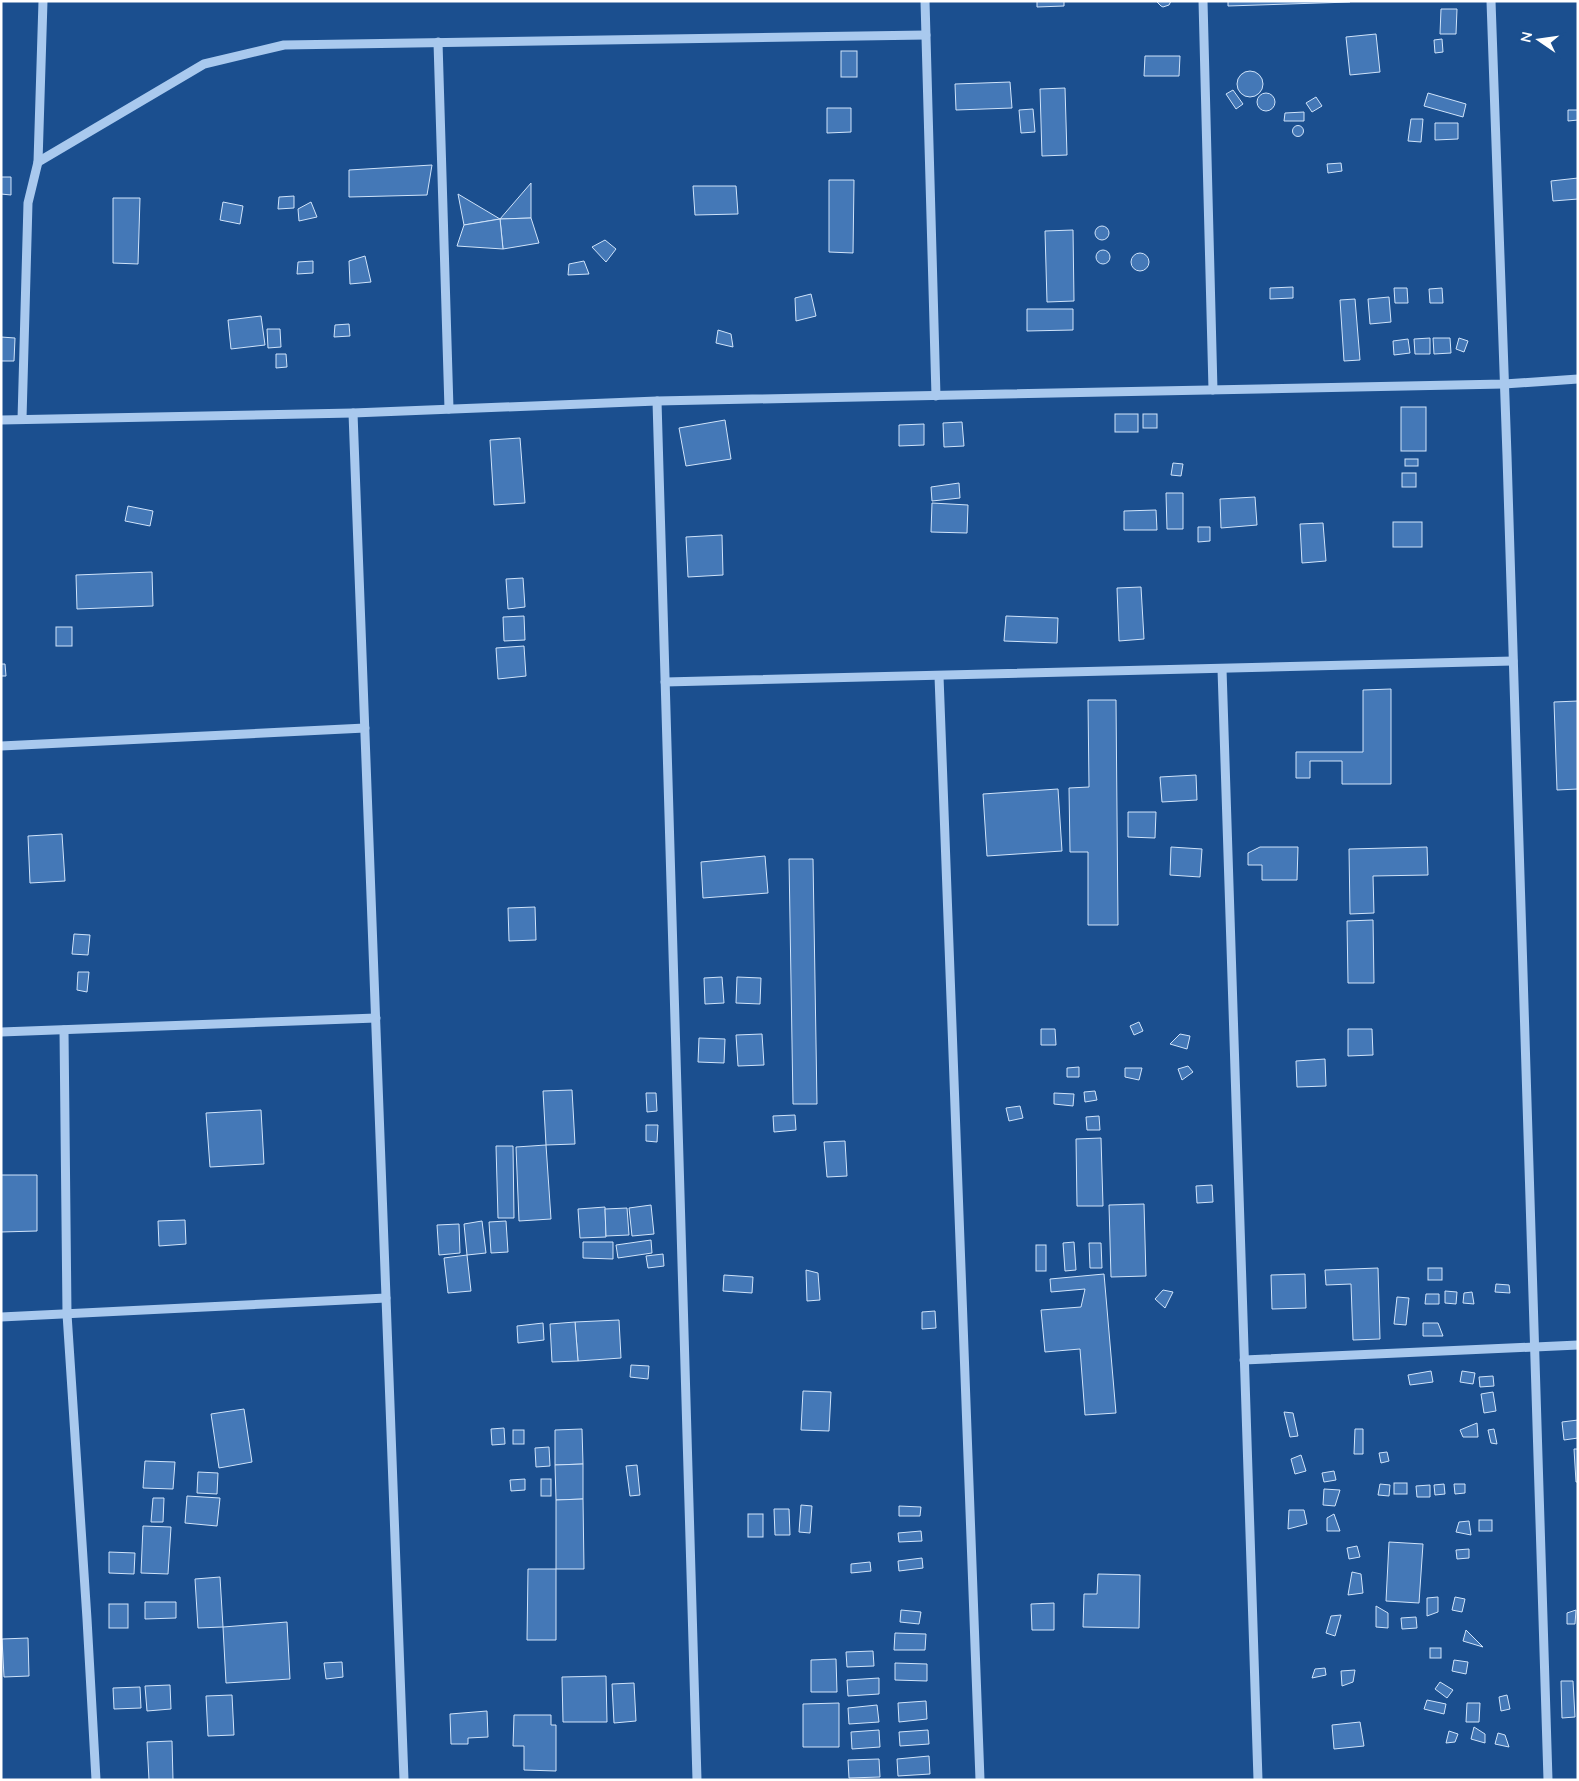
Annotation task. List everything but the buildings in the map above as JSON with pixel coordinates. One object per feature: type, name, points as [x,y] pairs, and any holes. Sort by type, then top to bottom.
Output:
[{"type":"street","points":[[22,419],[28,203],[38,162],[43,1]]},
{"type":"street","points":[[925,1],[936,396]]},
{"type":"street","points":[[1203,1],[1213,390]]},
{"type":"street","points":[[1491,1],[1548,1780]]},
{"type":"street","points":[[38,162],[204,64],[284,45],[926,36]]},
{"type":"street","points":[[438,42],[449,409]]},
{"type":"street","points":[[1,420],[353,413],[657,401],[1504,384],[1578,379]]},
{"type":"street","points":[[657,401],[697,1780]]},
{"type":"street","points":[[353,413],[404,1780]]},
{"type":"street","points":[[665,682],[1513,661]]},
{"type":"street","points":[[1222,668],[1258,1780]]},
{"type":"street","points":[[939,676],[980,1780]]},
{"type":"street","points":[[1,746],[365,728]]},
{"type":"street","points":[[1,1032],[376,1018]]},
{"type":"street","points":[[64,1030],[67,1314],[96,1780]]},
{"type":"street","points":[[1,1317],[386,1298]]},
{"type":"street","points":[[1244,1360],[1578,1345]]}]
